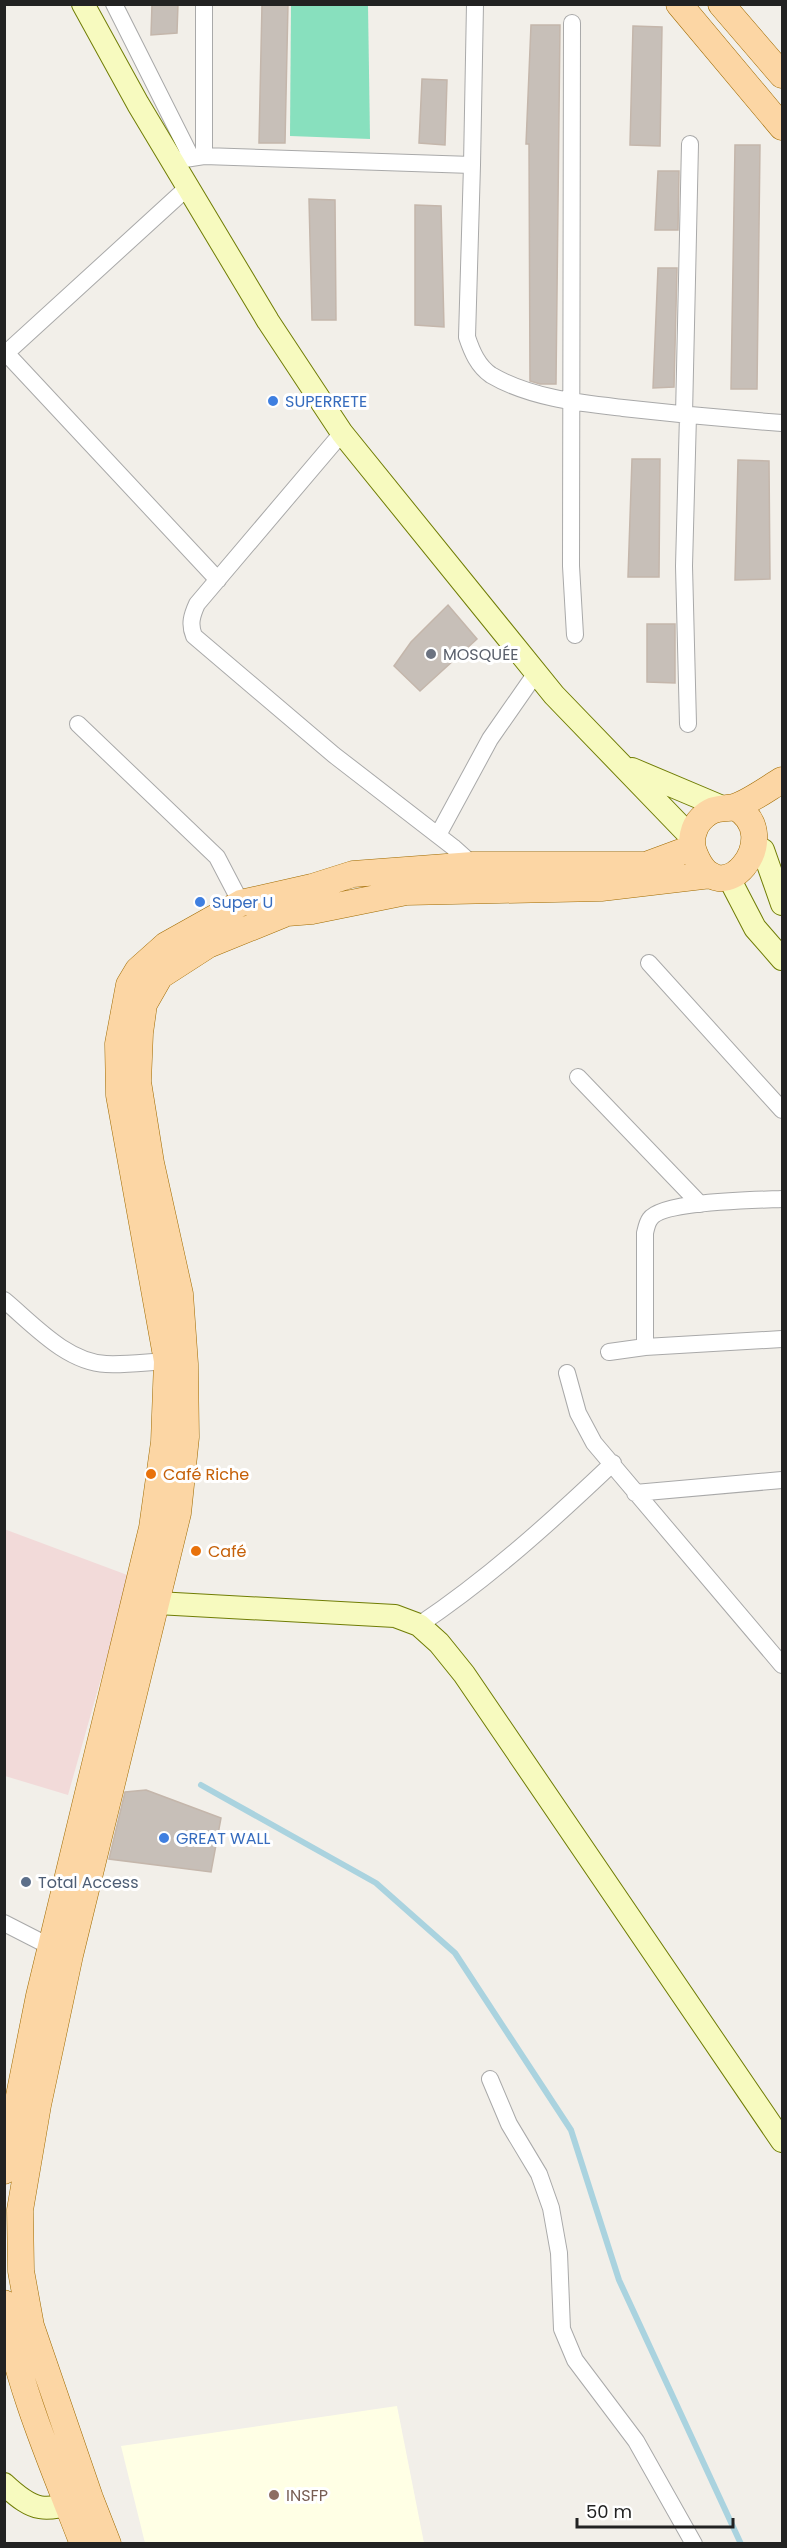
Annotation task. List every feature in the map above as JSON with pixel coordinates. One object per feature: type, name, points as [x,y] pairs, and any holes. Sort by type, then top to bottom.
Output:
[{"type":"main road","points":[[83,4],[189,158],[188,187],[268,321],[342,433],[554,695],[626,766],[692,843],[698,863],[720,876],[755,928],[783,959]]},
{"type":"main road","points":[[679,4],[783,127]]},
{"type":"main road","points":[[721,4],[783,75]]},
{"type":"main road","points":[[626,766],[728,807],[746,811],[756,820],[768,842],[783,904]]},
{"type":"main road","points":[[692,843],[697,823],[708,812],[728,807],[783,780]]},
{"type":"main road","points":[[83,2544],[79,2501],[31,2326],[21,2271],[20,2211],[38,2105],[134,1654],[146,1604],[178,1513],[186,1437],[185,1364],[180,1294],[151,1163],[138,1082],[144,1004],[160,976],[208,945],[287,913],[406,892],[602,888],[744,874],[756,864],[768,842]]},
{"type":"main road","points":[[146,1604],[152,1528],[164,1442],[167,1361],[119,1095],[118,1044],[129,985],[138,970],[166,945],[242,903],[312,887],[353,874],[473,865],[609,867],[646,865],[692,843]]},
{"type":"main road","points":[[146,1604],[358,1613],[395,1616],[419,1625],[439,1643],[464,1674],[783,2141]]},
{"type":"main road","points":[[4,2171],[51,1947],[134,1654]]},
{"type":"main road","points":[[4,2303],[10,2341],[79,2501],[108,2544]]},
{"type":"main road","points":[[4,2484],[33,2507],[50,2509],[79,2501]]},
{"type":"street","points":[[114,4],[189,158]]},
{"type":"street","points":[[189,158],[204,4]]},
{"type":"street","points":[[475,4],[467,338],[472,355],[489,374],[506,382],[572,402],[783,423]]},
{"type":"street","points":[[572,23],[571,566],[575,635]]},
{"type":"street","points":[[688,724],[684,566],[690,144]]},
{"type":"street","points":[[189,158],[472,165]]},
{"type":"street","points":[[188,187],[5,354],[218,580]]},
{"type":"street","points":[[342,433],[218,580],[193,612],[190,627],[194,636],[334,755],[438,835],[473,865]]},
{"type":"street","points":[[438,835],[490,739],[536,673]]},
{"type":"street","points":[[78,724],[217,857],[242,903]]},
{"type":"street","points":[[649,963],[783,1110]]},
{"type":"street","points":[[578,1077],[700,1204]]},
{"type":"street","points":[[645,1347],[645,1233],[650,1219],[662,1211],[700,1204],[783,1198]]},
{"type":"street","points":[[4,1300],[68,1353],[84,1359],[104,1364],[167,1361]]},
{"type":"street","points":[[765,1339],[783,1346]]},
{"type":"street","points":[[609,1352],[645,1347],[783,1339]]},
{"type":"street","points":[[567,1373],[578,1413],[594,1443],[783,1665]]},
{"type":"street","points":[[419,1625],[450,1604],[550,1522],[613,1463]]},
{"type":"street","points":[[635,1493],[783,1480]]},
{"type":"street","points":[[4,1923],[51,1947]]},
{"type":"street","points":[[490,2079],[509,2124],[539,2174],[551,2208],[559,2253],[562,2329],[575,2360],[636,2441],[694,2544]]},
{"type":"shaded area","points":[[4,1529],[130,1576],[68,1795],[5,1776]]},
{"type":"shaded area","name":"INSFP","points":[[397,2406],[424,2543],[145,2543],[121,2446]]},
{"type":"green space","points":[[291,5],[368,5],[370,139],[290,136]]},
{"type":"building","points":[[152,4],[178,4],[177,33],[151,35]]},
{"type":"building","points":[[262,4],[288,4],[285,143],[259,143]]},
{"type":"building","points":[[531,25],[560,25],[556,384],[540,384],[530,381],[529,144],[526,144]]},
{"type":"building","points":[[633,26],[662,27],[660,146],[630,145]]},
{"type":"building","points":[[422,79],[447,80],[445,145],[419,143]]},
{"type":"building","points":[[735,145],[760,145],[757,389],[731,389]]},
{"type":"building","points":[[658,171],[679,171],[678,230],[655,230]]},
{"type":"building","points":[[309,199],[335,200],[336,320],[312,320]]},
{"type":"building","points":[[415,205],[441,206],[444,327],[415,325]]},
{"type":"building","points":[[658,268],[677,268],[674,387],[653,388]]},
{"type":"building","points":[[632,459],[660,459],[659,577],[628,577]]},
{"type":"building","points":[[738,460],[769,461],[770,579],[735,580]]},
{"type":"building","name":"MOSQUÉE","points":[[448,605],[477,639],[420,691],[394,666],[411,642]]},
{"type":"building","points":[[647,624],[675,624],[675,683],[647,682]]},
{"type":"building","name":"GREAT WALL","points":[[146,1790],[221,1818],[211,1872],[109,1859],[125,1792]]},
{"type":"waterway","points":[[201,1785],[376,1883],[455,1953],[571,2130],[619,2280],[741,2544]]},
{"type":"place","name":"SUPERRETE","points":[[273,401]]},
{"type":"place","name":"MOSQUÉE","points":[[431,654]]},
{"type":"place","name":"Super U","points":[[200,902]]},
{"type":"place","name":"Café Riche","points":[[151,1474]]},
{"type":"place","name":"Café","points":[[196,1551]]},
{"type":"place","name":"GREAT WALL","points":[[164,1838]]},
{"type":"place","name":"Total Access","points":[[26,1882]]},
{"type":"place","name":"INSFP","points":[[274,2495]]}]
